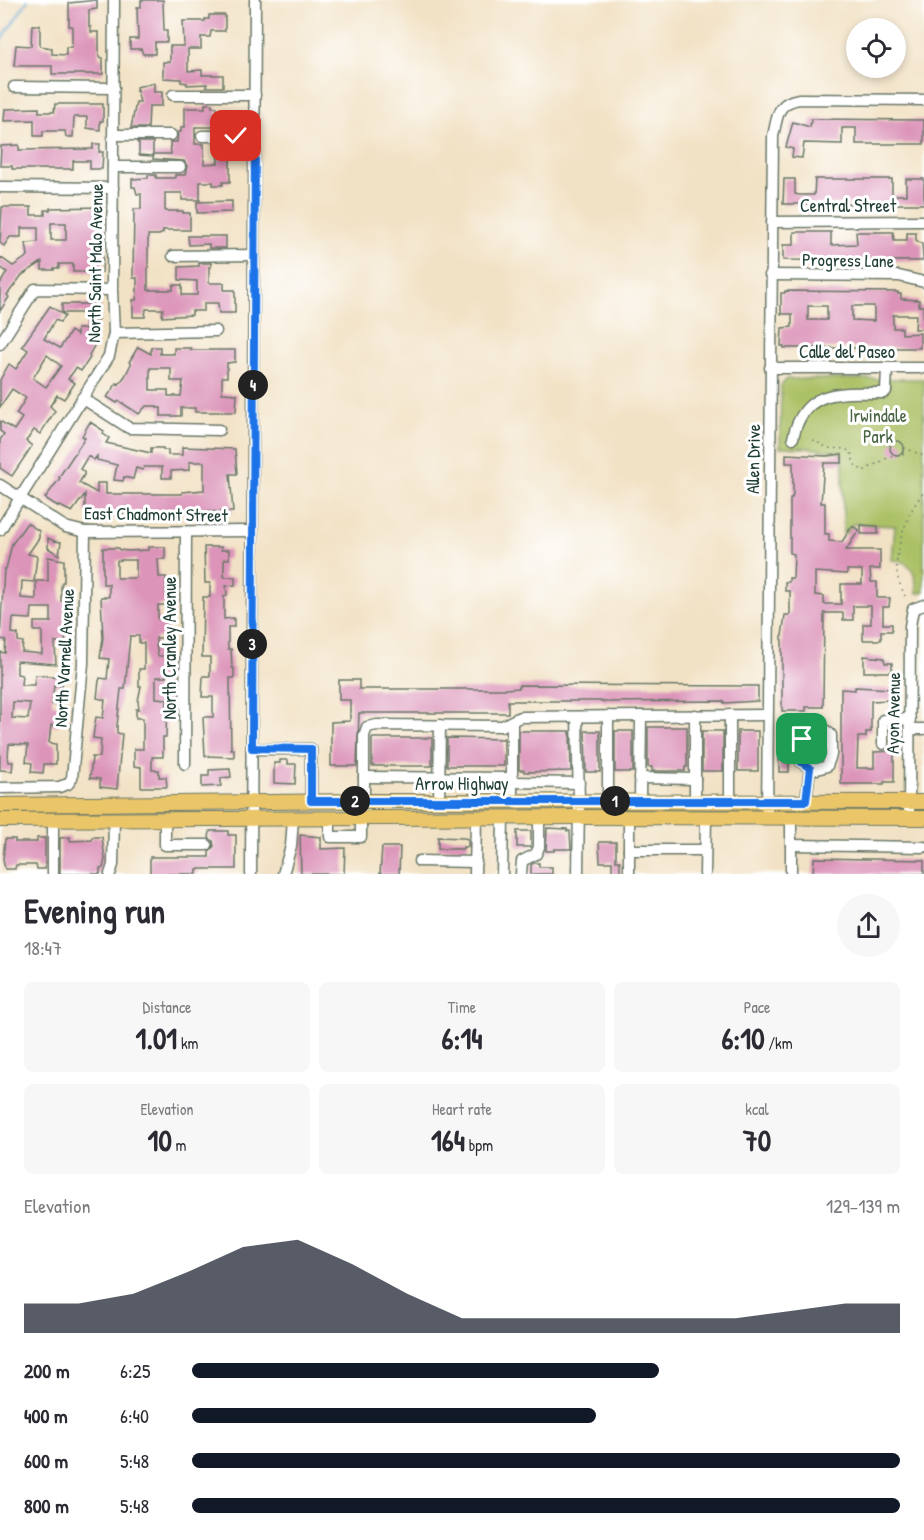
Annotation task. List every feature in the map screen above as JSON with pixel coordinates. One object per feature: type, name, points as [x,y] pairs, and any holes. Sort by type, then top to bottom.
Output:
[{"type":"main road","name":"Arrow Highway","points":[[0,805],[253,801],[924,802]]},
{"type":"main road","name":"Arrow Highway","points":[[0,820],[579,816],[924,818]]},
{"type":"street","name":"North Saint Malo Avenue","points":[[0,530],[109,356],[114,333],[112,290],[114,0]]},
{"type":"street","points":[[252,874],[255,0]]},
{"type":"street","points":[[14,87],[114,88]]},
{"type":"street","points":[[173,95],[255,95]]},
{"type":"street","name":"Allen Drive","points":[[766,817],[773,136],[780,109],[784,104],[798,99],[924,100]]},
{"type":"street","points":[[114,135],[171,135]]},
{"type":"street","points":[[202,136],[255,136]]},
{"type":"street","points":[[113,167],[180,167]]},
{"type":"street","points":[[0,187],[113,188]]},
{"type":"street","name":"Central Street","points":[[772,222],[924,221]]},
{"type":"street","points":[[173,256],[254,255]]},
{"type":"street","name":"Progress Lane","points":[[770,275],[899,276],[924,282]]},
{"type":"street","points":[[0,344],[35,289],[112,290]]},
{"type":"street","points":[[114,333],[216,331]]},
{"type":"street","name":"Calle del Paseo","points":[[770,368],[924,368]]},
{"type":"street","points":[[794,438],[796,424],[803,412],[824,396],[837,393],[884,393],[887,368]]},
{"type":"street","points":[[82,398],[129,428],[219,430]]},
{"type":"street","name":"East Chadmont Street","points":[[0,485],[65,527],[85,532],[252,531]]},
{"type":"street","name":"North Varnell Avenue","points":[[0,788],[59,787],[68,784],[72,778],[83,664],[85,532]]},
{"type":"street","name":"North Cranley Avenue","points":[[185,764],[186,532]]},
{"type":"street","name":"Ayon Avenue","points":[[909,818],[910,626],[919,607]]},
{"type":"street","points":[[730,715],[730,801]]},
{"type":"street","points":[[364,801],[364,736],[367,727],[377,725],[502,726],[520,717],[766,715]]},
{"type":"street","points":[[608,716],[608,801]]},
{"type":"street","points":[[640,800],[641,716]]},
{"type":"street","points":[[695,716],[695,801]]},
{"type":"street","points":[[577,717],[578,874]]},
{"type":"street","points":[[883,744],[883,720],[910,724],[924,729]]},
{"type":"street","points":[[512,721],[512,801]]},
{"type":"street","points":[[439,801],[440,725]]},
{"type":"street","points":[[252,748],[311,749],[311,801]]},
{"type":"street","points":[[806,801],[810,768]]},
{"type":"street","points":[[364,777],[579,783]]},
{"type":"street","points":[[640,778],[695,779]]},
{"type":"street","points":[[475,874],[476,817]]},
{"type":"street","points":[[502,874],[503,817]]},
{"type":"street","points":[[521,874],[522,861],[536,854],[539,847],[539,817]]},
{"type":"street","points":[[629,817],[629,874]]},
{"type":"street","points":[[705,874],[706,817]]},
{"type":"street","points":[[791,817],[791,874]]},
{"type":"street","points":[[110,874],[113,865],[114,819]]},
{"type":"street","points":[[165,819],[165,845],[207,845]]},
{"type":"street","points":[[283,874],[291,846],[293,819]]},
{"type":"street","points":[[53,820],[53,874]]},
{"type":"street","points":[[791,845],[924,847]]},
{"type":"street","points":[[629,850],[705,850]]},
{"type":"street","points":[[419,861],[476,862]]},
{"type":"path","points":[[813,440],[828,448],[845,449],[851,452],[854,464],[863,471],[893,455],[903,454],[905,448],[924,456]]},
{"type":"path","points":[[905,596],[897,576],[896,557],[907,522],[924,492]]},
{"type":"green space","name":"Irwindale Park","points":[[787,379],[924,379],[924,593],[917,593],[912,570],[904,563],[892,560],[895,526],[853,524],[846,533],[843,533],[842,453],[780,447],[781,385]]},
{"type":"building","points":[[97,0],[97,9],[89,10],[89,27],[91,27],[91,32],[99,32],[99,57],[103,58],[103,74],[52,74],[52,66],[14,66],[16,45],[31,46],[32,25],[40,25],[40,46],[52,48],[52,54],[66,55],[66,47],[71,47],[72,44],[69,3]]},
{"type":"building","points":[[141,0],[163,0],[164,31],[167,31],[167,42],[155,42],[155,54],[143,54],[141,49],[130,49],[130,39],[138,39],[137,7],[141,7]]},
{"type":"building","points":[[209,15],[225,15],[225,31],[211,31],[210,37],[201,37],[201,49],[188,49],[188,71],[202,70],[202,75],[223,75],[223,87],[206,87],[207,84],[187,85],[181,82],[181,79],[163,78],[163,62],[170,62],[170,46],[184,46],[183,21],[205,21],[209,19]]},
{"type":"building","points":[[154,83],[154,92],[162,92],[162,106],[149,106],[148,128],[131,128],[136,102],[140,102],[136,87]]},
{"type":"building","points":[[55,104],[103,104],[103,121],[100,121],[100,130],[87,128],[87,117],[74,117],[73,137],[66,137],[65,131],[43,131],[43,136],[34,136],[34,120],[4,121],[5,109],[39,108],[39,112],[54,112]]},
{"type":"building","points":[[205,104],[217,107],[220,127],[195,127],[195,144],[204,144],[204,164],[218,163],[217,144],[230,144],[230,182],[213,185],[213,182],[200,182],[200,200],[182,200],[182,193],[165,193],[165,211],[190,213],[190,230],[163,230],[163,233],[159,235],[148,235],[148,290],[173,290],[173,285],[182,285],[182,295],[197,295],[197,281],[179,280],[179,267],[211,263],[209,283],[224,283],[224,290],[235,290],[235,313],[219,313],[218,303],[204,303],[204,311],[192,311],[192,315],[162,317],[163,309],[146,309],[145,317],[133,317],[133,300],[136,300],[137,292],[137,278],[133,278],[134,209],[141,209],[141,194],[137,194],[135,187],[132,187],[132,179],[148,178],[148,175],[156,175],[156,178],[175,178],[175,175],[185,175],[187,166],[184,161],[153,159],[154,154],[171,154],[170,142],[177,142],[178,132],[181,132],[181,127],[185,127],[185,108],[205,108]]},
{"type":"building","points":[[811,119],[924,120],[924,144],[856,144],[856,128],[842,128],[842,144],[804,143],[802,158],[792,157],[793,149],[786,147],[793,122],[810,127]]},
{"type":"building","points":[[137,142],[153,142],[153,156],[139,155]]},
{"type":"building","points":[[93,144],[100,144],[99,152],[103,152],[102,169],[90,169],[90,161],[73,161],[73,169],[12,169],[12,166],[0,166],[1,146],[19,145],[19,150],[93,149]]},
{"type":"building","points":[[784,179],[795,179],[795,194],[814,195],[815,179],[892,179],[892,195],[906,195],[906,179],[924,179],[924,204],[783,204]]},
{"type":"building","points":[[232,201],[232,212],[197,213],[197,202]]},
{"type":"building","points":[[2,207],[31,207],[31,215],[45,215],[45,210],[50,210],[50,208],[102,207],[99,255],[103,255],[102,272],[73,272],[73,264],[59,264],[59,268],[54,268],[54,270],[42,270],[42,262],[22,275],[7,295],[9,297],[0,311],[0,284],[7,272],[0,267],[0,257],[13,266],[28,256],[26,243],[38,242],[38,228],[21,228],[21,237],[10,237],[4,246],[0,243]],"holes":[[[51,223],[66,223],[66,240],[51,240]]]},
{"type":"building","points":[[794,232],[831,232],[831,245],[857,244],[856,232],[893,232],[894,240],[907,240],[907,233],[916,233],[916,240],[922,244],[923,259],[922,261],[783,260],[783,245],[794,245]]},
{"type":"building","points":[[188,236],[226,236],[226,248],[209,248],[209,244],[189,245]]},
{"type":"building","points":[[785,291],[898,292],[901,294],[901,299],[919,300],[919,306],[923,306],[924,329],[915,329],[916,315],[893,315],[893,328],[902,328],[902,334],[920,333],[920,348],[784,348],[781,346],[782,328],[792,327],[792,314],[781,314],[781,293]],"holes":[[[808,306],[827,306],[827,320],[808,320]],[[852,306],[874,306],[874,321],[852,320]]]},
{"type":"building","points":[[62,304],[99,304],[98,321],[94,321],[94,346],[89,355],[90,358],[81,371],[76,368],[68,379],[75,383],[64,399],[57,395],[50,406],[55,411],[40,434],[34,430],[26,441],[32,446],[12,476],[0,468],[0,440],[4,434],[0,431],[0,421],[14,430],[22,418],[16,414],[26,398],[12,389],[0,407],[0,380],[9,364],[16,369],[28,350],[22,346],[50,306],[65,316],[60,322],[55,320],[44,339],[60,348],[71,331],[77,335],[77,329],[86,329],[86,313],[62,313]],"holes":[[[47,355],[61,366],[46,387],[33,378]]]},
{"type":"building","points":[[138,347],[151,354],[151,347],[160,347],[160,354],[174,354],[174,348],[235,350],[235,362],[227,363],[227,377],[222,377],[222,393],[237,394],[236,412],[195,412],[195,408],[181,408],[181,416],[161,416],[161,408],[146,406],[139,414],[119,401],[117,403],[107,397],[125,376],[131,364],[129,362]],"holes":[[[150,368],[171,368],[171,381],[183,381],[181,396],[168,396],[168,390],[150,390]]]},
{"type":"building","points":[[90,422],[104,431],[103,434],[109,438],[106,443],[151,453],[151,448],[168,450],[168,455],[182,455],[182,447],[235,449],[237,474],[230,474],[233,512],[170,511],[107,514],[85,512],[85,494],[72,512],[59,507],[45,498],[85,438],[82,436]],"holes":[[[88,456],[94,460],[97,456],[97,460],[117,465],[114,480],[123,481],[124,477],[133,479],[136,468],[143,470],[144,467],[162,467],[162,478],[171,478],[171,471],[189,470],[189,462],[204,462],[204,490],[182,492],[182,494],[106,494],[106,483],[97,483],[97,493],[79,483],[84,475],[80,469]]]},
{"type":"building","points":[[894,441],[900,441],[904,448],[900,455],[894,455],[890,451],[890,445]]},
{"type":"building","points":[[786,454],[826,456],[842,454],[842,463],[824,463],[821,503],[825,503],[825,534],[829,534],[829,541],[842,542],[852,526],[859,530],[846,550],[880,550],[880,569],[870,569],[871,582],[877,582],[877,598],[890,598],[889,607],[883,607],[883,624],[892,624],[892,631],[881,631],[881,640],[863,640],[863,624],[871,624],[871,606],[853,606],[853,620],[843,620],[843,613],[824,613],[823,707],[806,707],[806,711],[782,711],[782,636],[785,615],[790,615],[790,591],[785,591],[785,582],[793,578],[794,554],[790,553],[790,498],[793,493],[793,463],[786,463]],"holes":[[[847,570],[862,570],[862,584],[841,584],[841,604],[824,604],[824,596],[815,595],[815,572],[847,574]]]},
{"type":"building","points":[[27,523],[39,531],[39,538],[28,554],[37,556],[34,582],[22,581],[21,598],[36,599],[36,581],[48,581],[48,557],[64,560],[61,601],[65,601],[64,633],[66,634],[65,642],[55,642],[56,664],[17,661],[17,674],[22,675],[21,685],[34,685],[35,675],[63,677],[62,686],[54,685],[52,704],[61,705],[58,726],[51,725],[49,743],[56,744],[56,764],[44,764],[43,773],[31,772],[32,763],[26,762],[28,745],[9,744],[8,757],[9,762],[13,762],[12,771],[0,770],[0,652],[5,653],[6,640],[0,639],[4,569],[6,569],[12,544]],"holes":[[[32,608],[51,608],[51,622],[34,622],[34,631],[42,631],[42,654],[22,652],[23,642],[18,641],[18,634],[12,633],[13,618],[31,619]],[[13,702],[30,703],[28,719],[12,718]]]},
{"type":"building","points":[[861,525],[878,526],[878,534],[861,534]]},
{"type":"building","points":[[48,538],[61,542],[59,555],[48,548]]},
{"type":"building","points":[[148,547],[165,547],[165,559],[158,559],[159,577],[166,577],[166,602],[165,605],[158,605],[158,619],[166,619],[168,638],[156,638],[156,645],[158,656],[166,656],[166,677],[156,677],[156,698],[167,699],[166,737],[163,737],[163,757],[152,757],[152,770],[159,770],[159,777],[166,777],[167,787],[141,787],[141,767],[134,766],[134,749],[143,749],[143,718],[136,718],[136,709],[139,709],[141,686],[139,686],[139,669],[144,669],[144,643],[139,643],[139,636],[130,636],[125,689],[121,689],[117,726],[117,733],[122,734],[117,789],[100,787],[100,779],[90,778],[92,757],[100,757],[101,739],[93,738],[96,717],[103,718],[105,700],[97,698],[100,678],[107,679],[109,659],[100,658],[103,638],[101,597],[109,597],[109,584],[103,584],[103,548],[119,548],[128,551],[148,550]],"holes":[[[136,560],[136,578],[117,578],[117,561]]]},
{"type":"building","points":[[204,547],[221,547],[221,550],[229,550],[229,559],[224,559],[224,577],[235,577],[235,585],[226,586],[227,595],[224,596],[224,619],[234,618],[234,627],[228,627],[228,649],[231,649],[232,668],[234,668],[234,678],[230,678],[231,749],[234,749],[234,757],[205,756],[203,717],[213,717],[213,697],[202,697],[203,676],[210,676],[210,657],[202,657],[203,597],[210,597],[210,583],[205,583]]},
{"type":"building","points":[[864,656],[884,658],[885,663],[892,663],[892,672],[864,672]]},
{"type":"building","points":[[339,680],[359,680],[359,689],[505,689],[519,688],[519,685],[758,686],[758,701],[724,703],[724,701],[508,701],[508,713],[359,713],[357,766],[331,766],[331,722],[350,721],[350,700],[339,700]]},
{"type":"building","points":[[855,687],[892,689],[891,700],[871,701],[871,732],[866,732],[866,737],[858,737],[857,768],[874,768],[874,752],[894,751],[894,782],[841,784],[841,689],[855,690]]},
{"type":"building","points":[[648,727],[687,727],[687,767],[685,771],[652,771],[652,767],[648,767]]},
{"type":"building","points":[[519,731],[570,731],[571,771],[524,772],[524,770],[519,770]]},
{"type":"building","points":[[585,731],[600,731],[600,772],[586,772]]},
{"type":"building","points":[[615,731],[633,731],[633,772],[615,772]]},
{"type":"building","points":[[702,731],[723,731],[723,771],[702,771]]},
{"type":"building","points":[[738,731],[758,731],[758,771],[738,771]]},
{"type":"building","points":[[372,738],[432,738],[432,766],[372,766]]},
{"type":"building","points":[[447,738],[504,739],[504,766],[447,766]]},
{"type":"building","points":[[779,738],[789,738],[789,772],[779,772]]},
{"type":"building","points":[[812,739],[821,741],[821,760],[813,761],[808,758]]},
{"type":"building","points":[[280,760],[288,760],[288,764],[296,764],[295,784],[274,783],[274,763],[280,763]]},
{"type":"building","points":[[230,769],[231,777],[221,778],[221,786],[202,787],[202,776],[209,776],[209,770]]},
{"type":"building","points":[[547,828],[570,831],[571,849],[546,851]]},
{"type":"building","points":[[210,831],[228,831],[228,835],[236,835],[236,869],[197,869],[197,874],[150,874],[150,857],[209,857],[209,852],[214,846],[213,841],[209,838]]},
{"type":"building","points":[[517,831],[531,831],[531,847],[517,847]]},
{"type":"building","points":[[300,835],[321,837],[321,849],[345,848],[344,874],[301,874]]},
{"type":"building","points":[[70,837],[70,841],[102,837],[105,859],[103,868],[100,868],[100,874],[60,874],[60,838]]},
{"type":"building","points":[[438,837],[468,839],[468,847],[438,849]]},
{"type":"building","points":[[37,838],[45,838],[45,869],[37,869],[36,865],[16,865],[15,869],[5,869],[3,860],[5,839],[15,839],[15,842],[37,842]]},
{"type":"building","points":[[599,842],[616,842],[616,861],[620,861],[620,874],[612,874],[612,862],[600,862]]},
{"type":"building","points":[[382,847],[400,847],[399,874],[380,874]]},
{"type":"building","points":[[814,858],[924,860],[924,874],[813,874]]},
{"type":"building","points":[[539,863],[539,867],[552,867],[552,874],[531,874],[531,865]]},
{"type":"waterway","points":[[0,42],[28,0]]},
{"type":"route","points":[[236,136],[255,136],[252,748],[311,749],[311,801],[806,801],[810,768],[801,762],[802,739]]}]
